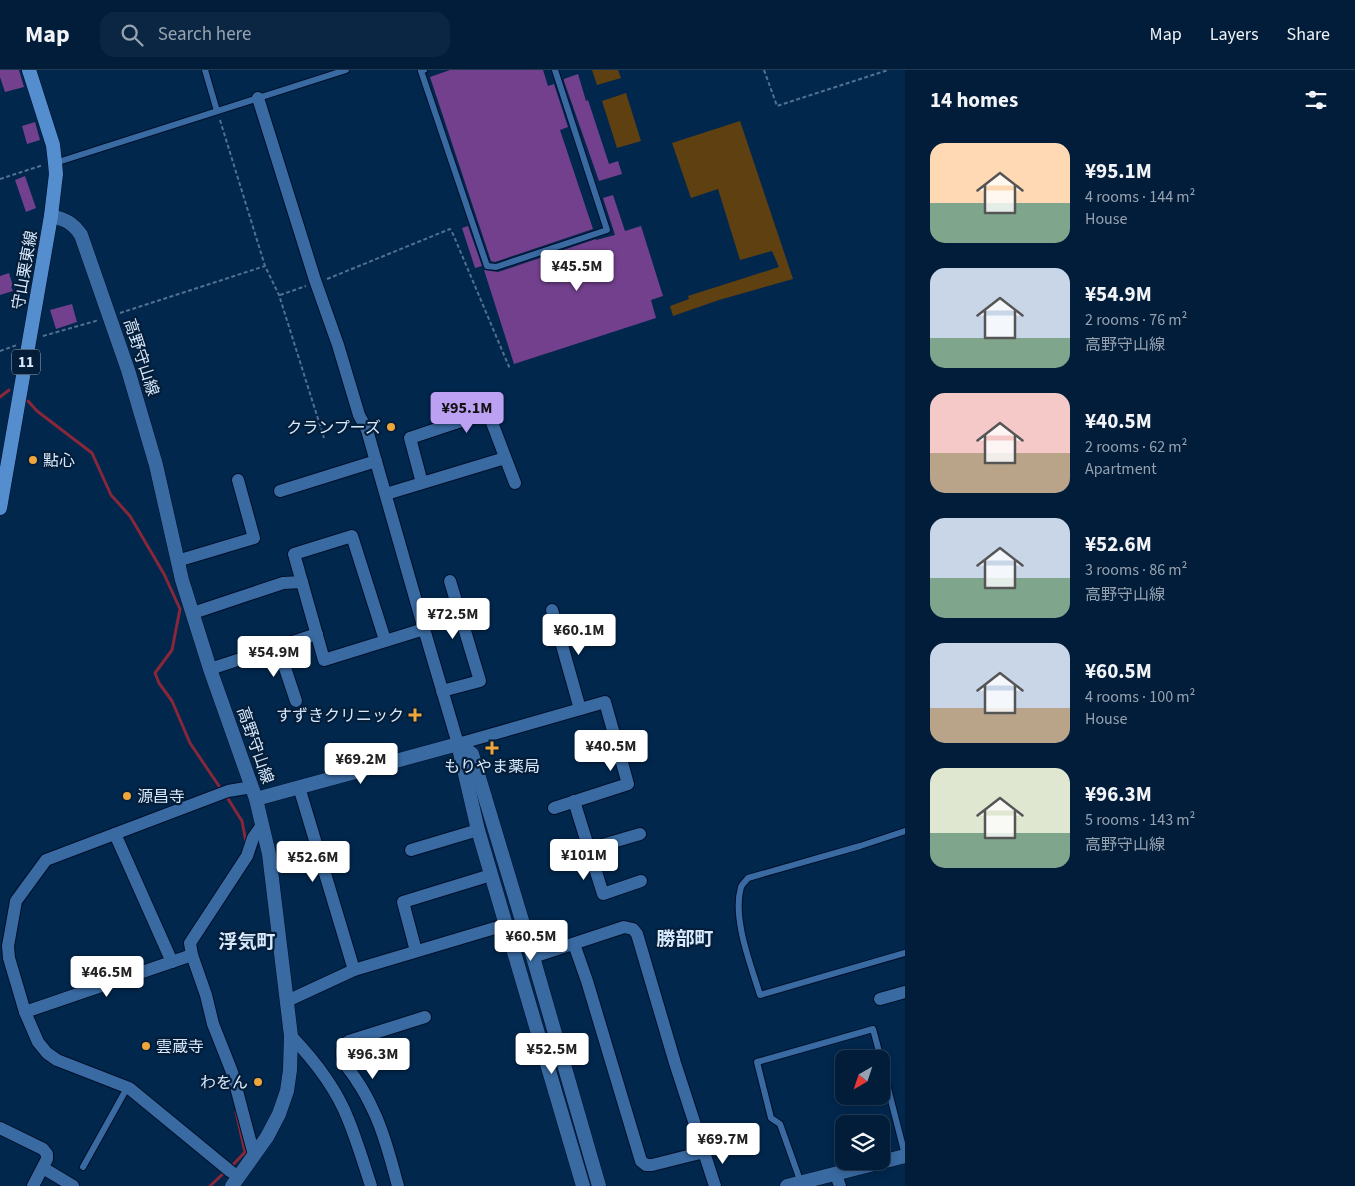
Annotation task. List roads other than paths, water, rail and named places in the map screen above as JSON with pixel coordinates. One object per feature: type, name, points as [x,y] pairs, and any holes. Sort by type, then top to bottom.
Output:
[{"type":"main road","name":"守山栗東線","points":[[0,508],[2,482],[52,216],[56,174],[52,145],[29,70]]},
{"type":"street","points":[[258,98],[359,415],[368,430],[458,744],[478,830],[506,929],[583,1186]]},
{"type":"street","name":"高野守山線","points":[[52,216],[65,219],[81,235],[110,316],[154,456],[177,561],[210,669],[254,793],[270,864],[291,1036],[290,1070],[287,1091],[279,1114],[267,1137],[254,1155],[231,1175]]},
{"type":"street","points":[[422,483],[410,438],[488,412],[514,483]]},
{"type":"street","points":[[386,494],[505,458]]},
{"type":"street","points":[[280,491],[376,461]]},
{"type":"street","points":[[177,561],[254,538],[238,480]]},
{"type":"street","points":[[385,640],[352,536],[294,554],[324,660],[424,629]]},
{"type":"street","points":[[442,691],[480,681],[450,581]]},
{"type":"street","points":[[193,613],[284,583],[302,582]]},
{"type":"street","points":[[552,610],[580,709]]},
{"type":"street","points":[[210,669],[317,634]]},
{"type":"street","points":[[278,647],[296,701]]},
{"type":"street","points":[[231,1175],[127,1088],[57,1060],[47,1053],[38,1042],[25,1012],[9,958],[8,946],[16,901],[46,860],[228,791],[254,793],[300,787],[605,702],[628,784],[554,808]]},
{"type":"street","points":[[458,744],[472,754],[534,957],[599,1186]]},
{"type":"street","points":[[300,787],[354,970]]},
{"type":"street","points":[[574,801],[603,894],[641,881]]},
{"type":"street","points":[[184,958],[190,942],[247,856],[254,838],[262,825]]},
{"type":"street","points":[[411,850],[478,830]]},
{"type":"street","points":[[115,834],[206,995],[213,1024],[232,1072],[254,1155]]},
{"type":"street","points":[[589,849],[640,834]]},
{"type":"street","points":[[416,951],[403,902],[491,875]]},
{"type":"street","points":[[534,957],[624,927],[632,929],[637,934],[715,1186]]},
{"type":"street","points":[[287,1001],[354,970],[416,951],[506,929],[525,929]]},
{"type":"street","points":[[574,944],[643,1164],[652,1166],[704,1152]]},
{"type":"street","points":[[25,1012],[184,958]]},
{"type":"street","points":[[880,999],[905,992]]},
{"type":"street","points":[[398,1186],[375,1113],[342,1057],[342,1051],[348,1041],[425,1017]]},
{"type":"street","points":[[291,1036],[312,1058],[348,1118],[371,1186]]},
{"type":"street","points":[[0,1128],[43,1149],[47,1154],[47,1160],[33,1186]]},
{"type":"street","points":[[787,1186],[838,1180],[905,1155]]},
{"type":"street","points":[[43,1168],[73,1186]]},
{"type":"lane","points":[[205,70],[217,111]]},
{"type":"lane","points":[[55,163],[346,70]]},
{"type":"lane","points":[[424,70],[421,72],[487,266],[496,267],[607,230],[555,70]]},
{"type":"lane","points":[[905,831],[748,878],[741,885],[739,908],[742,937],[760,995],[905,953]]},
{"type":"lane","points":[[802,1183],[780,1124],[771,1118],[757,1062],[873,1029],[878,1050]]},
{"type":"lane","points":[[83,1167],[127,1088]]},
{"type":"lane","points":[[890,1096],[905,1155]]},
{"type":"waterway","points":[[0,397],[9,390]]},
{"type":"waterway","points":[[28,401],[37,411],[92,453],[111,495],[130,516],[164,574],[180,609],[172,650],[155,673],[159,683],[172,701],[190,743],[221,789]]},
{"type":"waterway","points":[[225,794],[242,821],[246,842]]},
{"type":"waterway","points":[[231,1167],[245,1152],[236,1112]]},
{"type":"waterway","points":[[210,1186],[226,1171]]},
{"type":"place","name":"クランプーズ","points":[[391,427]]},
{"type":"place","name":"點心","points":[[33,460]]},
{"type":"place","name":"すずきクリニック","points":[[415,715]]},
{"type":"place","name":"もりやま薬局","points":[[492,748]]},
{"type":"place","name":"源昌寺","points":[[127,796]]},
{"type":"place","name":"雲蔵寺","points":[[146,1046]]},
{"type":"place","name":"わをん","points":[[258,1082]]},
{"type":"district","name":"勝部町","points":[[685,938]]},
{"type":"district","name":"浮気町","points":[[247,941]]}]
